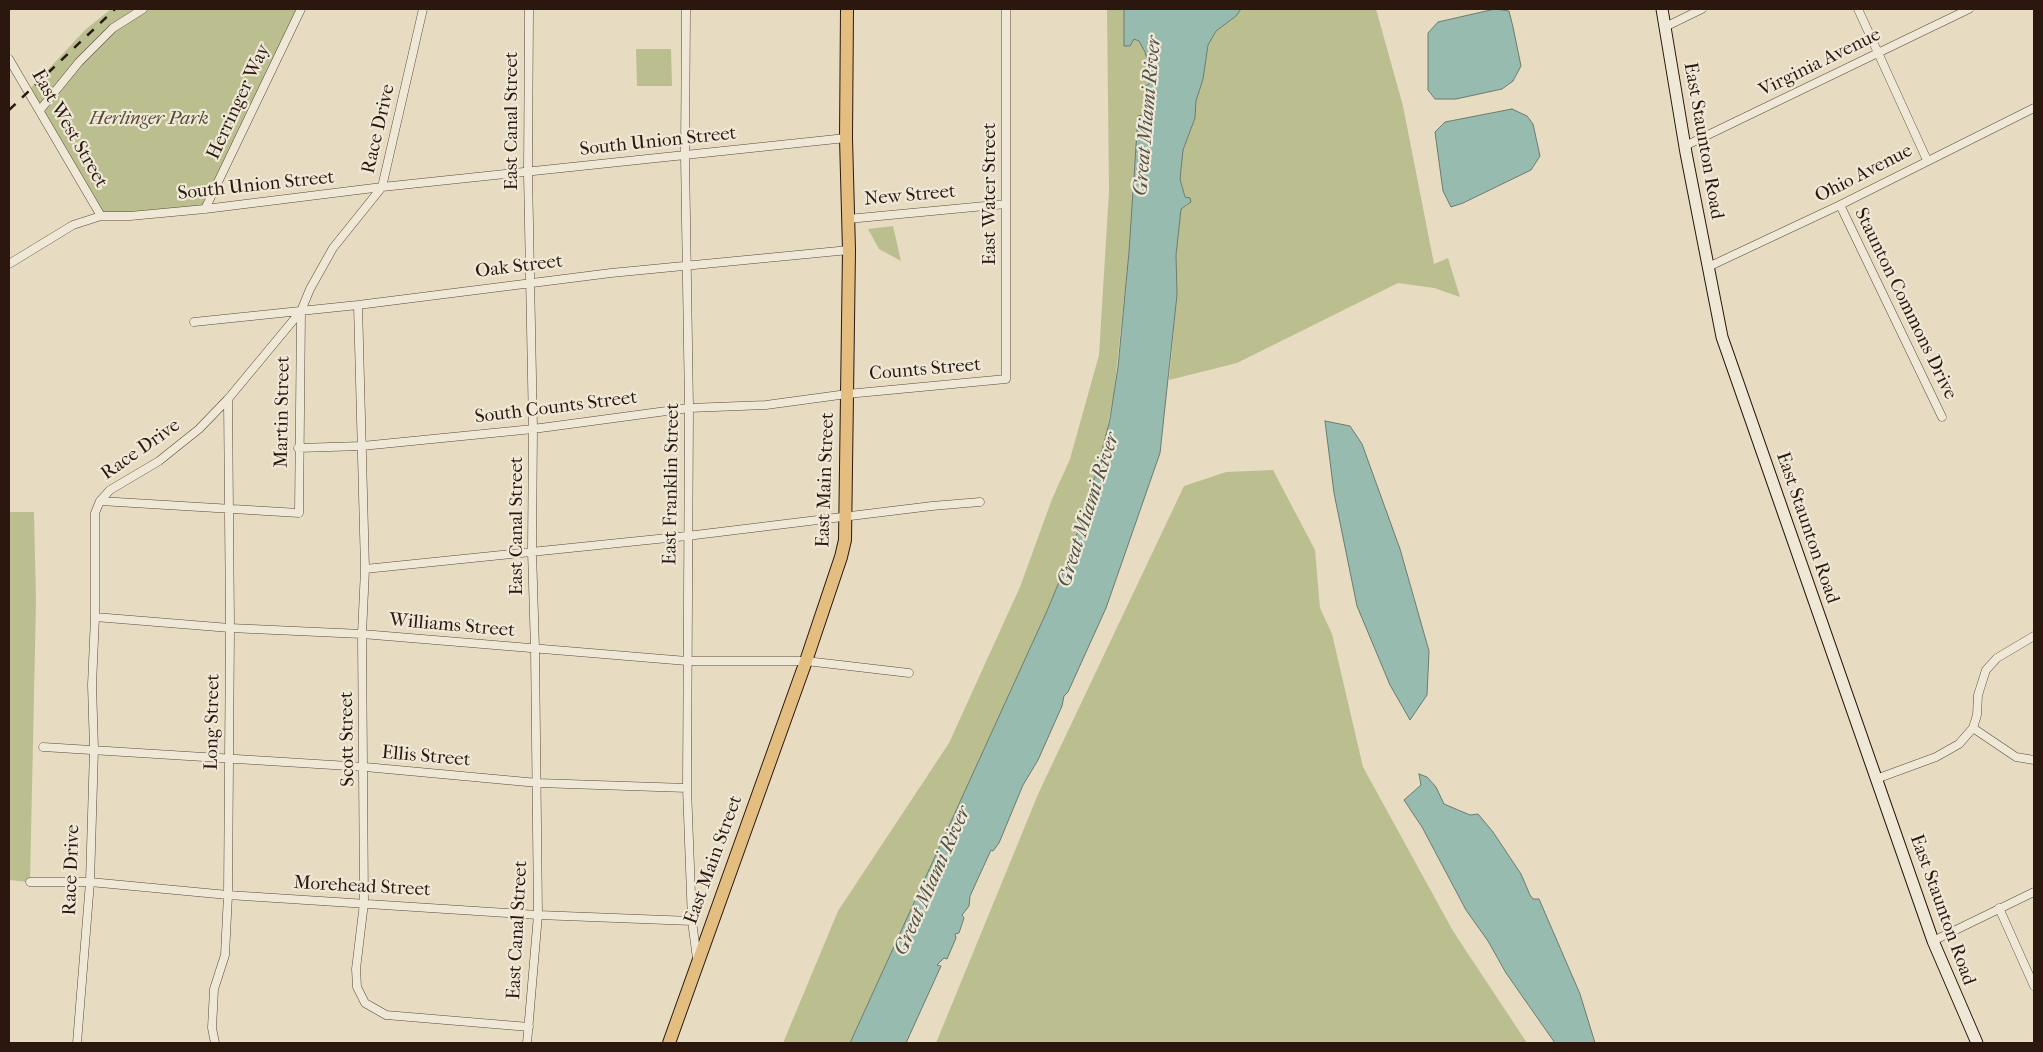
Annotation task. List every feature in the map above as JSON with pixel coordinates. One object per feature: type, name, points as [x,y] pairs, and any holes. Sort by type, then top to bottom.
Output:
[{"type":"main road","name":"East Main Street","points":[[668,1043],[842,557],[846,517],[847,9]]},
{"type":"main road","name":"East Staunton Road","points":[[1662,9],[1685,146],[1725,346],[1933,941],[1977,1043]]},
{"type":"street","points":[[40,110],[79,62],[113,28],[143,9]]},
{"type":"street","name":"Herringer Way","points":[[205,209],[301,9]]},
{"type":"street","name":"Race Drive","points":[[78,1043],[90,882],[94,749],[92,685],[95,617],[95,513],[100,501],[110,490],[159,461],[199,429],[228,399],[301,311],[310,289],[334,248],[382,187],[424,9]]},
{"type":"street","name":"East Canal Street","points":[[527,1043],[538,915],[536,649],[532,551],[533,429],[529,282],[529,9]]},
{"type":"street","name":"East Franklin Street","points":[[686,9],[685,156],[689,408],[687,788],[692,920],[697,960]]},
{"type":"street","name":"East Water Street","points":[[1006,9],[1006,379]]},
{"type":"street","points":[[1665,26],[1702,9]]},
{"type":"street","points":[[1858,9],[1927,160]]},
{"type":"street","name":"Virginia Avenue","points":[[1685,146],[1969,9]]},
{"type":"street","name":"East West Street","points":[[9,59],[101,216]]},
{"type":"street","name":"Ohio Avenue","points":[[1708,268],[1840,206],[1927,160],[2034,108]]},
{"type":"street","name":"South Union Street","points":[[9,264],[74,225],[101,216],[130,216],[205,209],[382,187],[846,138]]},
{"type":"street","name":"New Street","points":[[848,219],[1006,204]]},
{"type":"street","name":"Staunton Commons Drive","points":[[1840,206],[1942,417]]},
{"type":"street","name":"Oak Street","points":[[194,322],[358,305],[529,282],[687,264],[848,250]]},
{"type":"street","name":"Scott Street","points":[[358,305],[366,569],[362,634],[365,768],[364,903],[356,969],[357,987],[365,1003],[386,1015],[529,1027]]},
{"type":"street","name":"Martin Street","points":[[227,508],[299,513],[298,448],[301,311]]},
{"type":"street","name":"Counts Street","points":[[847,394],[1006,379]]},
{"type":"street","name":"South Counts Street","points":[[298,448],[362,446],[533,429],[689,408],[766,404],[847,394]]},
{"type":"street","name":"Long Street","points":[[215,1043],[212,1028],[214,989],[225,955],[228,895],[230,628],[227,508],[228,399]]},
{"type":"street","points":[[100,501],[227,508]]},
{"type":"street","points":[[366,569],[688,536],[932,506],[980,502]]},
{"type":"street","name":"Williams Street","points":[[95,617],[230,628],[362,634],[687,661],[806,661],[909,673]]},
{"type":"street","points":[[1876,779],[1936,757],[1959,744],[1973,728],[1977,715],[1978,695],[1986,670],[1997,658],[2034,636]]},
{"type":"street","points":[[1973,728],[2016,757],[2034,760]]},
{"type":"street","name":"Ellis Street","points":[[43,747],[365,768],[538,783],[687,788]]},
{"type":"street","name":"Morehead Street","points":[[30,882],[90,882],[228,895],[538,915],[692,920]]},
{"type":"street","points":[[1933,941],[2034,892]]},
{"type":"street","points":[[2000,908],[2034,986]]},
{"type":"green space","name":"Herlinger Park","points":[[111,9],[301,9],[205,209],[101,216],[28,91],[85,30]]},
{"type":"green space","points":[[1107,9],[1124,9],[1124,46],[1134,39],[1139,41],[1145,52],[1151,74],[1149,84],[1144,87],[1149,92],[1147,114],[1138,117],[1129,252],[1114,393],[1104,445],[1089,499],[1071,553],[1047,611],[850,1043],[783,1043],[838,911],[949,743],[1020,587],[1052,499],[1070,459],[1099,355],[1109,191]]},
{"type":"green space","points":[[1241,9],[1376,9],[1403,106],[1434,264],[1448,258],[1460,297],[1434,288],[1398,283],[1237,363],[1169,380],[1177,295],[1176,255],[1181,209],[1188,205],[1180,179],[1183,150],[1195,119],[1196,101],[1203,79],[1208,45],[1216,31],[1236,16]]},
{"type":"green space","points":[[636,49],[671,49],[672,86],[637,86]]},
{"type":"green space","points":[[893,226],[901,261],[879,249],[868,229]]},
{"type":"green space","points":[[1273,470],[1315,550],[1320,608],[1332,634],[1363,767],[1453,931],[1527,1043],[936,1043],[1039,792],[1184,486],[1226,472]]},
{"type":"green space","points":[[9,512],[34,512],[36,601],[30,882],[9,880]]},
{"type":"water","name":"Great Miami River","points":[[1124,9],[1241,9],[1236,16],[1216,31],[1208,45],[1203,79],[1196,101],[1195,118],[1183,150],[1180,179],[1185,197],[1190,198],[1191,202],[1181,209],[1176,255],[1177,295],[1160,453],[1106,608],[1068,692],[1064,696],[1062,706],[1038,760],[1023,785],[999,843],[993,851],[991,850],[970,896],[969,906],[962,915],[964,918],[959,933],[955,934],[956,938],[947,959],[944,958],[937,965],[941,966],[906,1043],[850,1043],[1047,611],[1071,553],[1097,470],[1110,419],[1118,367],[1129,252],[1138,116],[1147,114],[1149,92],[1144,87],[1149,84],[1151,74],[1145,52],[1139,41],[1134,39],[1130,46],[1124,46]]},
{"type":"water","points":[[1495,9],[1509,11],[1513,27],[1521,66],[1513,81],[1502,89],[1456,99],[1435,99],[1428,90],[1428,33],[1438,22]]},
{"type":"water","points":[[1512,109],[1527,116],[1533,124],[1540,156],[1531,170],[1451,207],[1443,191],[1435,132],[1445,122]]},
{"type":"water","points":[[1325,421],[1350,426],[1362,444],[1400,549],[1429,651],[1427,695],[1410,720],[1390,685],[1357,606],[1334,493]]},
{"type":"water","points":[[1419,774],[1427,777],[1436,787],[1444,804],[1470,815],[1478,814],[1493,832],[1521,874],[1530,895],[1533,899],[1539,899],[1580,994],[1595,1043],[1555,1043],[1506,973],[1488,941],[1466,910],[1422,827],[1404,800],[1421,785]]},
{"type":"railway","points":[[9,110],[115,9]]}]
